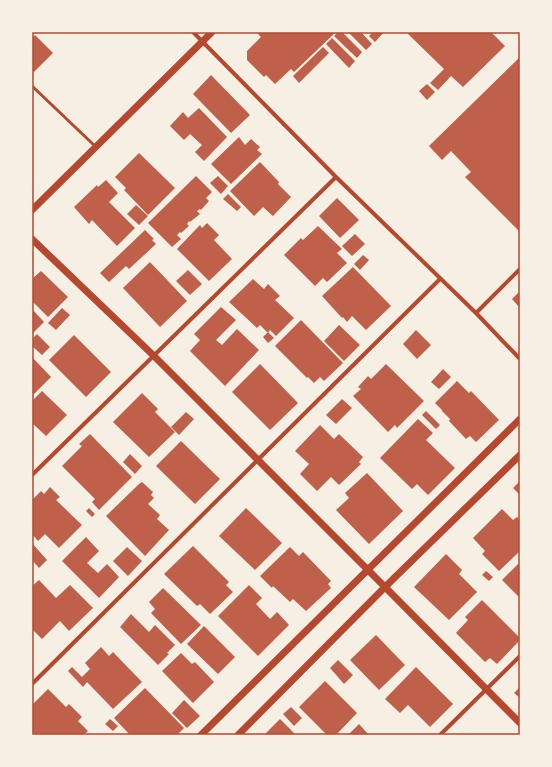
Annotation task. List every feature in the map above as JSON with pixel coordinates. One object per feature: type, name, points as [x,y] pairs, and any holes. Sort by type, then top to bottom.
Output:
[{"type":"street","points":[[193,32],[336,177],[476,313],[520,359]]},
{"type":"street","points":[[32,210],[212,32]]},
{"type":"street","points":[[32,475],[336,177]]},
{"type":"street","points":[[32,239],[154,355],[520,723]]},
{"type":"street","points":[[476,313],[520,270]]},
{"type":"street","points":[[32,684],[440,279]]},
{"type":"street","points":[[201,735],[520,419]]},
{"type":"street","points":[[238,735],[385,587],[520,455]]},
{"type":"street","points":[[440,735],[520,656]]},
{"type":"lane","points":[[32,86],[96,146]]},
{"type":"building","points":[[260,32],[336,32],[294,72],[291,69],[275,84],[266,75],[264,77],[247,60],[247,51],[261,37],[258,34]]},
{"type":"building","points":[[338,32],[342,32],[362,52],[357,58],[334,36]]},
{"type":"building","points":[[348,32],[361,32],[372,44],[366,50]]},
{"type":"building","points":[[373,32],[384,32],[375,42],[369,36]]},
{"type":"building","points":[[406,32],[491,32],[505,46],[463,87],[451,76],[438,90],[430,83],[444,69]]},
{"type":"building","points":[[35,35],[53,53],[34,72],[32,70],[32,38]]},
{"type":"building","points":[[332,38],[355,61],[349,68],[326,44]]},
{"type":"building","points":[[323,47],[329,53],[299,83],[293,76]]},
{"type":"building","points":[[520,57],[520,232],[465,177],[471,172],[451,151],[442,160],[429,146]]},
{"type":"building","points":[[211,75],[250,115],[231,133],[193,94]]},
{"type":"building","points":[[427,84],[435,92],[427,100],[419,91]]},
{"type":"building","points":[[199,108],[227,137],[204,161],[195,152],[202,145],[190,134],[184,140],[170,126],[183,112],[188,118]]},
{"type":"building","points":[[239,137],[245,145],[251,139],[260,147],[257,150],[262,154],[231,184],[211,164]]},
{"type":"building","points":[[139,153],[175,188],[148,215],[124,190],[126,188],[115,177]]},
{"type":"building","points":[[260,162],[291,197],[273,216],[263,207],[254,216],[230,191]]},
{"type":"building","points":[[196,176],[212,192],[206,198],[209,201],[201,210],[200,209],[197,211],[200,214],[190,222],[189,221],[187,224],[189,226],[177,235],[181,239],[172,247],[148,223]]},
{"type":"building","points":[[218,176],[228,186],[221,194],[210,183]]},
{"type":"building","points":[[106,180],[118,193],[109,202],[135,228],[117,246],[92,220],[89,224],[74,207],[97,185],[98,187]]},
{"type":"building","points":[[228,194],[241,207],[237,211],[223,199]]},
{"type":"building","points":[[337,198],[359,220],[340,238],[319,216]]},
{"type":"building","points":[[136,205],[148,216],[139,225],[127,214]]},
{"type":"building","points":[[207,223],[219,235],[214,240],[232,259],[209,281],[177,249],[200,225],[202,228]]},
{"type":"building","points":[[318,226],[342,249],[337,253],[347,263],[327,282],[323,278],[315,286],[284,255],[301,238],[303,240]]},
{"type":"building","points":[[145,230],[154,239],[152,240],[156,244],[129,269],[126,266],[109,282],[100,273]]},
{"type":"building","points":[[355,234],[365,244],[352,256],[342,246]]},
{"type":"building","points":[[363,255],[369,260],[360,270],[354,264]]},
{"type":"building","points":[[150,262],[187,301],[160,327],[123,288]]},
{"type":"building","points":[[353,267],[391,306],[366,330],[352,316],[347,322],[322,296]]},
{"type":"building","points":[[188,270],[202,284],[190,295],[176,281]]},
{"type":"building","points":[[41,271],[68,297],[48,317],[32,301],[32,277],[33,278]]},
{"type":"building","points":[[253,279],[264,289],[268,284],[280,296],[275,300],[294,318],[276,336],[270,330],[268,333],[260,325],[257,328],[229,302]]},
{"type":"building","points":[[520,291],[520,306],[519,307],[512,299]]},
{"type":"building","points":[[221,307],[236,320],[216,340],[222,345],[237,329],[259,350],[225,386],[190,351],[200,340],[194,334]]},
{"type":"building","points":[[62,308],[70,315],[56,330],[48,323]]},
{"type":"building","points":[[32,309],[44,322],[32,334]]},
{"type":"building","points":[[301,320],[343,363],[324,381],[320,377],[314,383],[308,377],[307,378],[275,346]]},
{"type":"building","points":[[339,325],[360,345],[344,361],[324,341]]},
{"type":"building","points":[[416,330],[431,345],[417,359],[403,344]]},
{"type":"building","points":[[268,332],[274,338],[268,343],[263,337]]},
{"type":"building","points":[[37,334],[50,347],[42,355],[32,346],[32,339]]},
{"type":"building","points":[[74,335],[111,372],[86,397],[49,360]]},
{"type":"building","points":[[32,357],[51,377],[33,395],[32,393]]},
{"type":"building","points":[[260,364],[298,403],[270,430],[232,392]]},
{"type":"building","points":[[386,364],[424,401],[397,428],[395,425],[388,432],[353,396],[361,389],[358,387],[368,376],[371,379]]},
{"type":"building","points":[[443,369],[451,377],[439,389],[431,382]]},
{"type":"building","points":[[457,381],[469,393],[471,391],[499,420],[476,442],[470,436],[466,439],[435,403]]},
{"type":"building","points":[[42,391],[67,415],[46,436],[32,423],[32,401]]},
{"type":"building","points":[[142,393],[158,409],[155,412],[175,432],[149,457],[113,422]]},
{"type":"building","points":[[342,399],[352,408],[336,424],[326,415]]},
{"type":"building","points":[[426,411],[440,425],[436,429],[422,415]]},
{"type":"building","points":[[186,412],[194,419],[179,435],[171,427]]},
{"type":"building","points":[[418,419],[433,433],[426,440],[455,468],[428,495],[417,484],[412,489],[380,458]]},
{"type":"building","points":[[320,425],[334,439],[339,434],[363,457],[359,462],[361,464],[339,485],[331,477],[317,491],[300,474],[309,464],[295,451]]},
{"type":"building","points":[[90,434],[132,477],[99,510],[92,502],[95,499],[62,466],[82,446],[79,444]]},
{"type":"building","points":[[181,441],[220,479],[195,504],[156,466]]},
{"type":"building","points":[[130,454],[142,466],[135,474],[123,462]]},
{"type":"building","points":[[367,473],[403,511],[369,544],[336,510],[349,498],[345,493]]},
{"type":"building","points":[[520,481],[520,495],[513,488]]},
{"type":"building","points":[[142,482],[153,492],[151,495],[154,498],[148,504],[160,515],[157,519],[169,530],[145,556],[106,516]]},
{"type":"building","points":[[50,487],[60,497],[56,500],[82,525],[59,548],[45,534],[38,541],[32,534],[32,500],[41,491],[44,494]]},
{"type":"building","points":[[89,508],[95,514],[92,517],[86,511]]},
{"type":"building","points":[[246,508],[282,543],[255,570],[219,536]]},
{"type":"building","points":[[502,509],[513,520],[517,517],[520,520],[520,551],[499,571],[482,554],[485,551],[473,538]]},
{"type":"building","points":[[86,537],[99,551],[87,563],[98,573],[107,564],[119,577],[99,598],[62,561]]},
{"type":"building","points":[[32,543],[47,560],[39,568],[32,560]]},
{"type":"building","points":[[193,546],[229,582],[226,585],[233,592],[210,614],[200,604],[197,606],[164,574]]},
{"type":"building","points":[[127,547],[142,561],[128,576],[113,561]]},
{"type":"building","points":[[290,547],[299,556],[303,552],[331,581],[328,584],[331,588],[306,611],[293,599],[290,602],[273,586],[272,588],[260,576]]},
{"type":"building","points":[[446,554],[462,570],[459,574],[477,592],[449,620],[414,587]]},
{"type":"building","points":[[520,562],[520,598],[502,580]]},
{"type":"building","points":[[486,571],[493,577],[489,581],[482,575]]},
{"type":"building","points":[[39,580],[56,598],[70,585],[93,608],[69,631],[60,621],[42,639],[32,629],[32,586]]},
{"type":"building","points":[[249,585],[262,598],[256,604],[270,619],[277,612],[289,625],[258,656],[218,616]]},
{"type":"building","points":[[163,588],[201,625],[181,644],[151,613],[155,609],[149,602]]},
{"type":"building","points":[[482,600],[520,638],[520,640],[497,664],[490,658],[485,662],[456,633],[468,620],[465,617]]},
{"type":"building","points":[[131,614],[149,632],[155,625],[175,645],[167,653],[169,654],[158,665],[120,627]]},
{"type":"building","points":[[204,626],[235,657],[218,674],[187,644]]},
{"type":"building","points":[[376,635],[405,665],[379,690],[350,660]]},
{"type":"building","points":[[101,647],[109,656],[113,652],[142,682],[113,709],[87,682],[83,687],[68,671],[72,667],[82,677],[90,669],[85,663]]},
{"type":"building","points":[[181,653],[192,664],[195,662],[214,682],[193,703],[162,671]]},
{"type":"building","points":[[338,660],[353,675],[344,684],[330,668]]},
{"type":"building","points":[[416,667],[453,704],[430,727],[408,705],[400,713],[385,699]]},
{"type":"building","points":[[325,681],[357,713],[336,735],[327,735],[299,707]]},
{"type":"building","points":[[520,687],[520,698],[514,693]]},
{"type":"building","points":[[145,688],[184,728],[177,735],[130,735],[114,718]]},
{"type":"building","points":[[48,689],[66,707],[69,704],[82,717],[78,721],[88,731],[84,735],[36,735],[32,731],[32,705]]},
{"type":"building","points":[[184,700],[200,716],[187,728],[172,713]]},
{"type":"building","points":[[291,707],[302,718],[294,726],[283,714]]},
{"type":"building","points":[[110,719],[118,726],[113,731],[105,724]]},
{"type":"building","points":[[280,719],[296,735],[264,735]]},
{"type":"building","points":[[359,724],[369,735],[348,735]]}]
